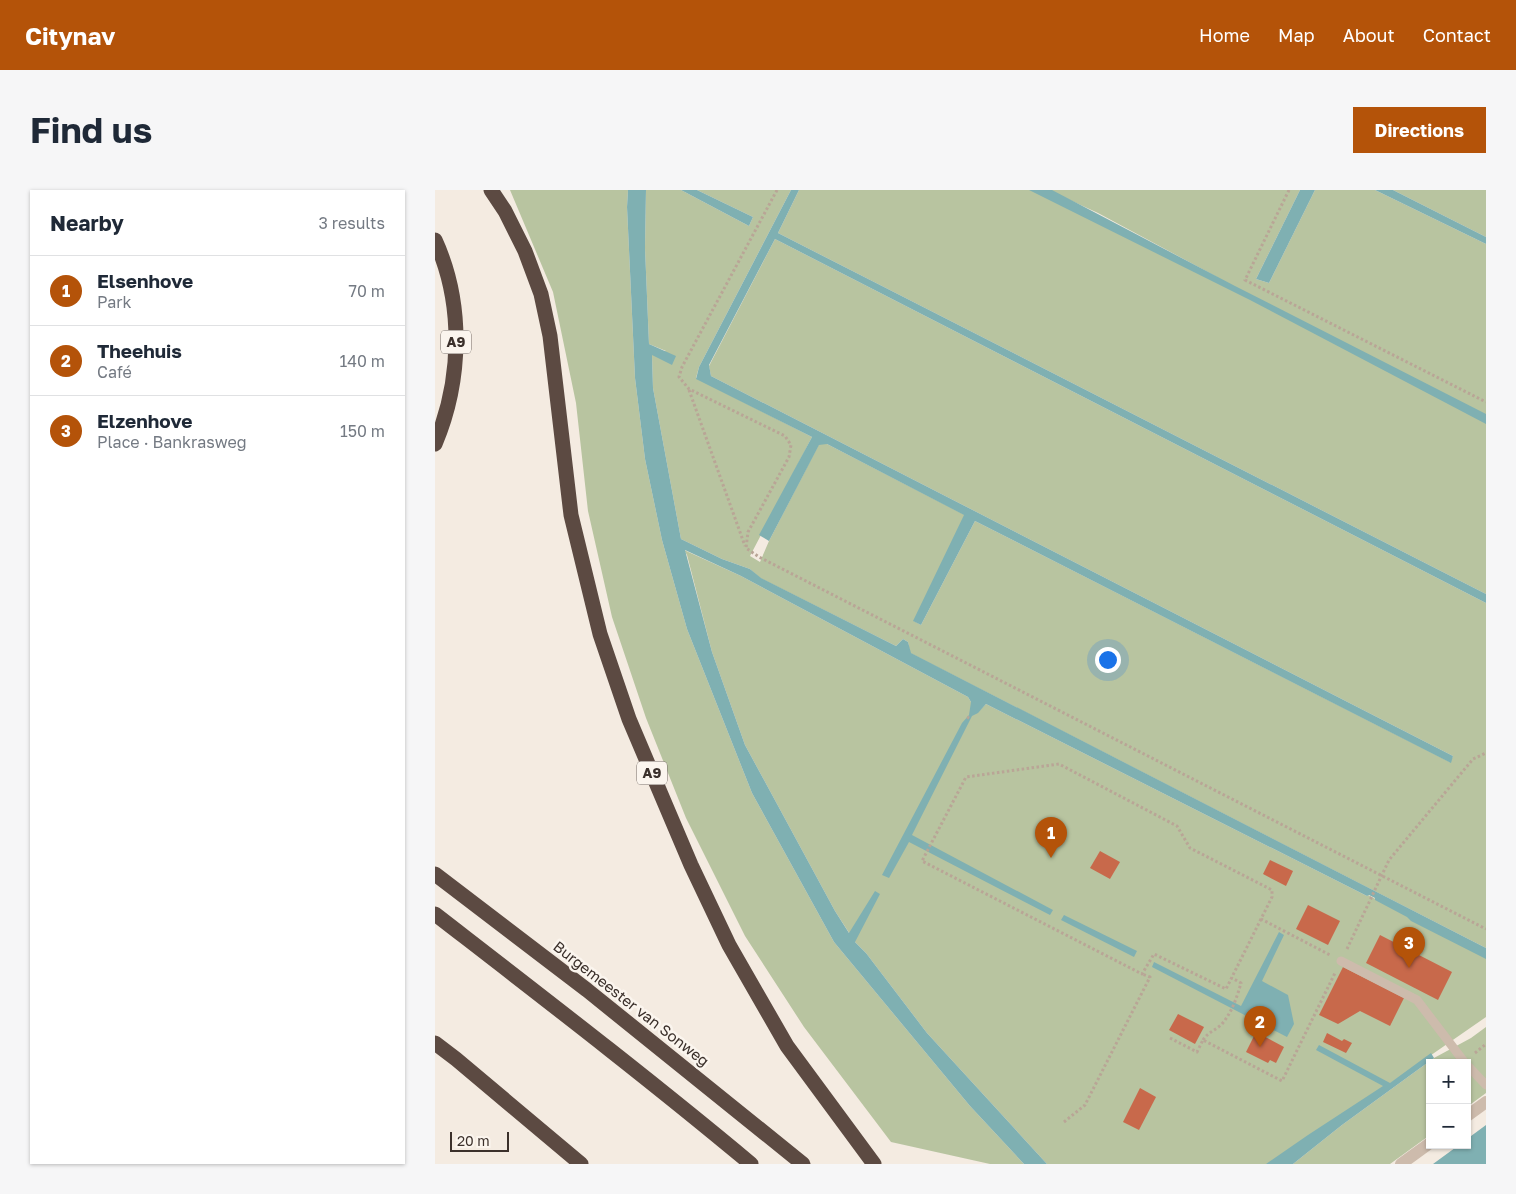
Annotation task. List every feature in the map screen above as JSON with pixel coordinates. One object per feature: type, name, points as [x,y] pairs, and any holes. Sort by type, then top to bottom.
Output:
[{"type":"highway","name":"A9","points":[[491,190],[505,211],[525,250],[541,294],[550,336],[571,515],[600,634],[629,719],[691,865],[729,945],[787,1046],[874,1164]]},
{"type":"highway","name":"A9","points":[[435,240],[441,253],[451,289],[457,352],[450,397],[441,431],[435,444]]},
{"type":"highway","name":"Burgemeester van Sonweg","points":[[435,874],[594,997],[803,1164]]},
{"type":"highway","points":[[435,914],[683,1107],[751,1164]]},
{"type":"highway","points":[[435,1043],[581,1164]]},
{"type":"street","points":[[1471,1113],[1486,1102]]},
{"type":"street","points":[[1401,1164],[1426,1146]]},
{"type":"lane","points":[[1341,961],[1417,1000],[1462,1059]]},
{"type":"lane","points":[[1471,1070],[1486,1086]]},
{"type":"path","points":[[777,190],[682,367],[679,377],[689,389],[746,548],[768,562],[1486,929]]},
{"type":"path","points":[[1289,190],[1245,280],[1486,402]]},
{"type":"path","points":[[689,389],[785,436],[791,445],[789,457],[748,532],[746,548]]},
{"type":"path","points":[[1203,1040],[1282,1081],[1389,860],[1473,759],[1486,753]]},
{"type":"path","points":[[1064,1122],[1085,1105],[1151,977],[1142,974],[922,860],[966,777],[1059,764],[1177,826],[1191,848],[1272,890],[1272,897],[1226,989],[1154,954],[1142,974]]},
{"type":"path","points":[[1261,919],[1341,961]]},
{"type":"path","points":[[1170,1038],[1197,1052],[1207,1034],[1221,1025],[1231,1011],[1241,983],[1232,978]]},
{"type":"green space","points":[[510,190],[628,190],[627,207],[635,378],[645,459],[662,540],[687,629],[752,793],[834,942],[970,1106],[1024,1164],[990,1164],[891,1142],[804,1027],[745,936],[686,818],[646,718],[612,617],[588,511],[576,403],[553,292]]},
{"type":"green space","points":[[646,190],[681,190],[749,226],[753,217],[697,190],[791,190],[699,367],[696,378],[812,437],[750,556],[760,562],[819,444],[827,444],[965,515],[914,621],[921,625],[975,521],[1450,762],[1453,756],[711,376],[709,366],[775,239],[1486,603],[1486,948],[910,653],[908,642],[903,639],[896,646],[760,578],[750,569],[722,559],[681,539],[653,388],[652,355],[666,351],[649,344],[645,248]]},
{"type":"green space","points":[[799,190],[1036,190],[1219,278],[1098,213],[1048,190],[1300,190],[1256,279],[1269,283],[1315,190],[1375,190],[1486,244],[1486,594],[778,233]]},
{"type":"green space","points":[[1393,190],[1486,190],[1486,237]]},
{"type":"green space","points":[[684,550],[741,576],[968,697],[980,710],[986,704],[1368,895],[1486,957],[1486,1017],[1274,1164],[1047,1164],[927,1033],[866,953],[855,942],[835,911],[745,745],[712,652],[687,555]]},
{"type":"green space","points":[[1486,1027],[1486,1093],[1471,1104],[1471,1059],[1433,1059],[1471,1038]]},
{"type":"green space","points":[[1426,1064],[1426,1138],[1390,1164],[1293,1164],[1342,1125]]},
{"type":"water","points":[[628,190],[646,190],[645,248],[649,344],[676,356],[672,365],[652,355],[653,388],[681,539],[722,559],[750,569],[761,578],[896,646],[903,639],[908,642],[911,653],[1486,948],[1486,959],[1411,921],[1375,900],[1375,898],[1367,896],[986,704],[978,713],[972,716],[912,835],[1053,910],[1050,915],[909,842],[889,878],[882,875],[962,723],[969,715],[971,702],[968,697],[741,576],[685,550],[712,652],[745,745],[835,911],[849,933],[875,891],[880,894],[855,942],[866,953],[927,1033],[1047,1164],[1024,1164],[970,1106],[834,942],[752,793],[687,629],[662,540],[645,459],[635,378],[627,207]]},
{"type":"water","points":[[681,190],[697,190],[753,217],[749,226]]},
{"type":"water","points":[[791,190],[799,190],[778,233],[1486,594],[1486,603],[775,239],[709,365],[711,376],[1453,756],[1451,763],[975,521],[921,625],[913,621],[964,515],[827,444],[819,445],[769,541],[759,535],[812,437],[696,379],[699,367]]},
{"type":"water","points":[[1029,190],[1052,190],[1486,414],[1486,424],[1250,300]]},
{"type":"water","points":[[1300,190],[1315,190],[1269,283],[1256,279]]},
{"type":"water","points":[[1375,190],[1393,190],[1486,237],[1486,244]]},
{"type":"water","points":[[1064,915],[1137,951],[1134,957],[1061,920]]},
{"type":"water","points":[[1279,932],[1284,935],[1262,981],[1288,995],[1294,1024],[1287,1037],[1152,967],[1154,962],[1241,1006]]},
{"type":"water","points":[[1319,1045],[1390,1083],[1431,1053],[1434,1058],[1426,1059],[1426,1064],[1342,1125],[1293,1164],[1266,1164],[1383,1086],[1316,1050]]},
{"type":"water","points":[[1486,1125],[1486,1164],[1433,1164],[1454,1149],[1471,1149],[1471,1136]]},
{"type":"building","points":[[1100,851],[1120,862],[1110,879],[1090,868]]},
{"type":"building","points":[[1270,860],[1293,871],[1286,886],[1263,874]]},
{"type":"building","points":[[1308,905],[1340,921],[1328,945],[1296,929]]},
{"type":"building","points":[[1380,935],[1452,972],[1438,1000],[1366,963]]},
{"type":"building","points":[[1343,967],[1404,998],[1390,1026],[1360,1011],[1338,1024],[1319,1015]]},
{"type":"building","points":[[1178,1014],[1204,1027],[1195,1044],[1169,1030]]},
{"type":"building","points":[[1256,1032],[1284,1047],[1276,1063],[1270,1060],[1268,1063],[1246,1052]]},
{"type":"building","points":[[1327,1033],[1342,1041],[1344,1039],[1352,1043],[1346,1053],[1323,1042]]},
{"type":"building","points":[[1140,1088],[1156,1097],[1139,1130],[1123,1122]]},
{"type":"place","name":"Elsenhove","points":[[1051,858]]},
{"type":"place","name":"Elzenhove","points":[[1409,968]]},
{"type":"place","name":"Theehuis","points":[[1260,1047]]}]
